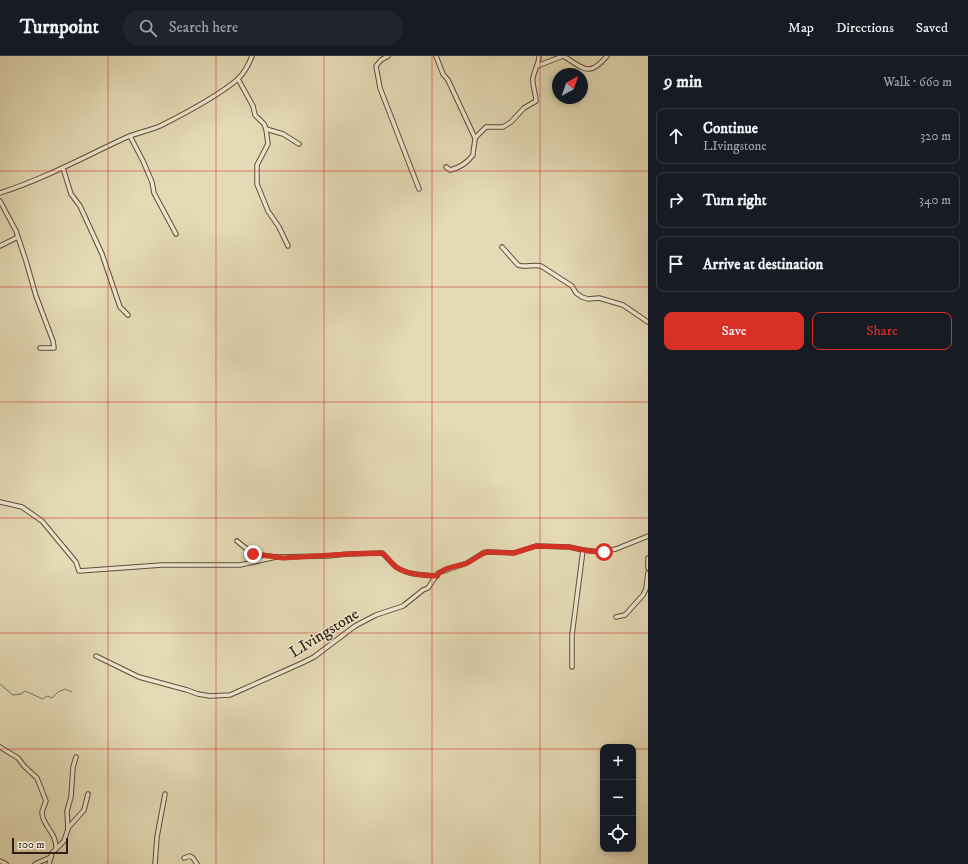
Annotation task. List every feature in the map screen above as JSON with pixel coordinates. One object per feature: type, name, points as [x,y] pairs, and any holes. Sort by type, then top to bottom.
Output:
[{"type":"street","points":[[0,193],[27,184],[130,136],[159,126],[185,112],[212,97],[238,79],[247,67],[252,56]]},
{"type":"street","points":[[388,56],[381,60],[376,66],[380,88],[419,188]]},
{"type":"street","points":[[436,56],[443,74],[448,80],[475,138],[473,155],[467,163],[450,170],[446,167]]},
{"type":"street","points":[[475,138],[486,127],[503,127],[511,122],[520,111],[536,101],[533,76],[539,56]]},
{"type":"street","points":[[537,66],[563,56],[588,70],[593,69],[607,56]]},
{"type":"street","points":[[238,79],[253,106],[255,115],[264,124],[266,130],[268,144],[257,165],[257,184],[268,211],[279,227],[288,246]]},
{"type":"street","points":[[266,130],[283,134],[299,144]]},
{"type":"street","points":[[130,136],[144,162],[152,182],[154,193],[176,234]]},
{"type":"street","points":[[63,168],[72,194],[80,206],[102,254],[120,307],[128,315]]},
{"type":"street","points":[[0,201],[18,237],[36,296],[53,341],[54,348],[40,348]]},
{"type":"street","points":[[0,246],[18,237]]},
{"type":"street","points":[[502,247],[518,265],[522,267],[535,264],[541,266],[572,286],[582,297],[599,298],[623,305],[648,322]]},
{"type":"street","points":[[0,502],[22,507],[42,521],[76,562],[79,572],[162,565],[240,565],[276,557]]},
{"type":"street","name":"LIvingstone","points":[[96,656],[139,677],[198,694],[216,696],[230,695],[314,657],[355,626],[376,615],[407,603],[417,594],[428,588],[438,573],[443,570],[467,563],[483,553],[514,553],[536,546],[569,547],[600,552],[612,551],[648,536]]},
{"type":"street","points":[[237,541],[253,554],[276,557],[382,553],[397,567],[406,572],[437,576]]},
{"type":"street","points":[[572,667],[572,635],[583,550]]},
{"type":"street","points":[[648,558],[648,568]]},
{"type":"street","points":[[616,617],[625,615],[643,595],[646,589],[648,573]]},
{"type":"street","points":[[0,747],[18,758],[37,778],[46,801],[42,811],[42,817],[56,841],[56,849]]},
{"type":"street","points":[[49,864],[56,849],[64,841],[68,829],[67,811],[71,797],[73,767],[76,756]]},
{"type":"street","points":[[68,829],[84,810],[88,794]]},
{"type":"street","points":[[155,864],[157,837],[165,794]]},
{"type":"street","points":[[184,858],[190,856],[197,864]]},
{"type":"street","points":[[36,864],[51,857]]},
{"type":"street","points":[[0,862],[6,864]]},
{"type":"waterway","points":[[0,684],[13,695],[21,694],[25,691],[43,699],[47,696],[52,698],[58,692],[65,689],[72,692]]},
{"type":"route","points":[[253,554],[283,558],[382,553],[389,561],[406,572],[437,576],[438,573],[443,570],[471,562],[483,553],[487,552],[514,553],[531,547],[542,546],[569,547],[604,552]]}]
